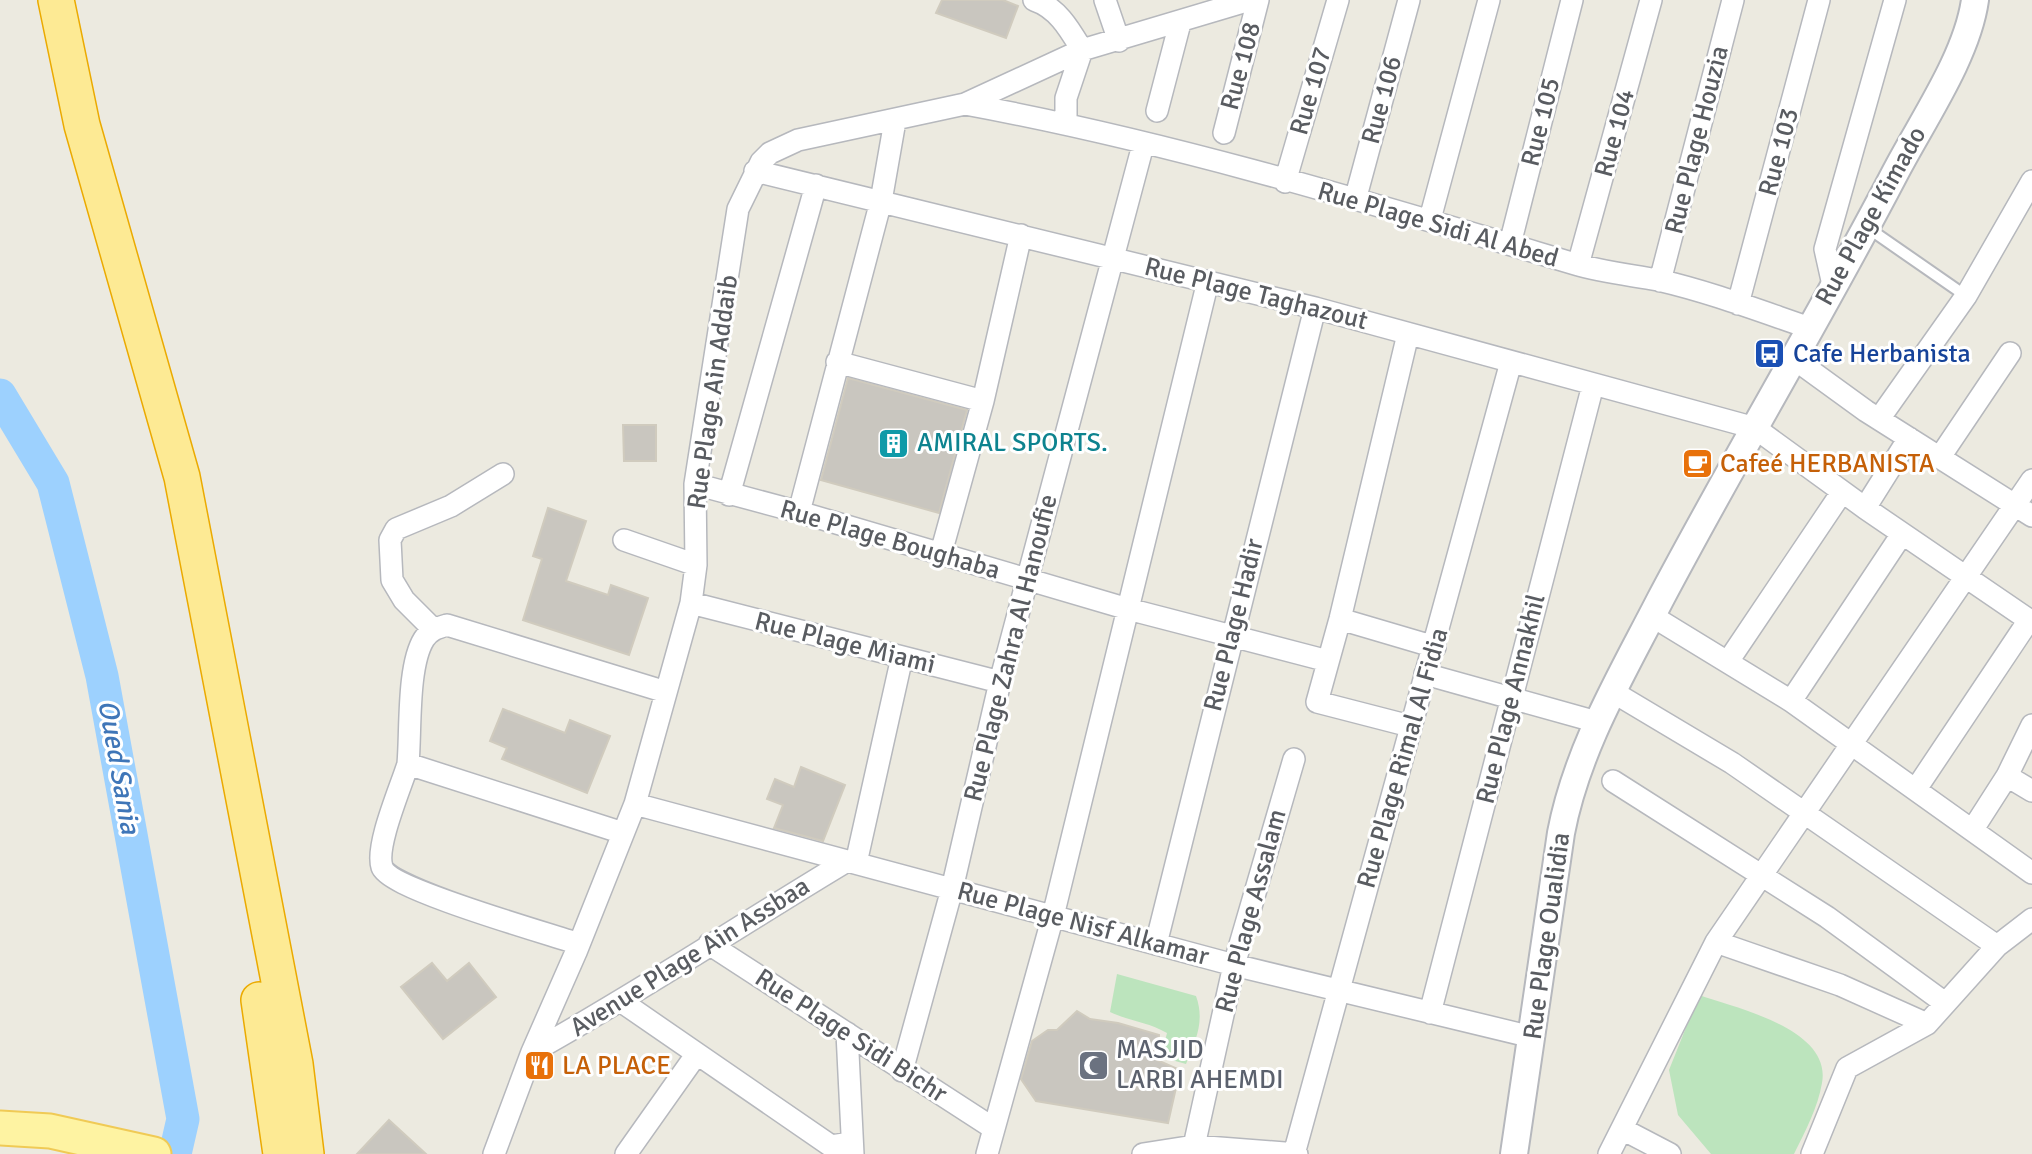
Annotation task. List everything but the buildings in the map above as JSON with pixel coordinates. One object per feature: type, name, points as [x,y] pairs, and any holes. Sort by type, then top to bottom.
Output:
[{"type":"highway","points":[[36,0],[162,481],[266,1036],[281,1154]]},
{"type":"highway","points":[[56,0],[82,125],[182,477],[295,1064],[306,1154]]},
{"type":"main road","points":[[0,1128],[50,1130],[150,1153]]},
{"type":"street","points":[[1034,0],[1046,4],[1061,18],[1082,50],[1066,98],[1066,123]]},
{"type":"street","points":[[1105,0],[1119,41]]},
{"type":"street","name":"Rue Plage Ain Addaib","points":[[494,1154],[532,1052],[635,804],[691,603],[696,565],[695,484],[738,209],[755,171],[770,153],[798,140],[965,104],[1082,50],[1250,0]]},
{"type":"street","name":"Rue 108","points":[[1224,132],[1258,0]]},
{"type":"street","name":"Rue 107","points":[[1285,182],[1338,0]]},
{"type":"street","name":"Rue 106","points":[[1355,200],[1409,0]]},
{"type":"street","points":[[1430,219],[1489,0]]},
{"type":"street","name":"Rue 105","points":[[1510,244],[1572,0]]},
{"type":"street","name":"Rue 104","points":[[1578,265],[1651,0]]},
{"type":"street","name":"Rue Plage Houzia","points":[[1661,281],[1733,0]]},
{"type":"street","name":"Rue 103","points":[[1738,304],[1819,0]]},
{"type":"street","points":[[1833,285],[1825,249],[1895,0]]},
{"type":"street","name":"Rue Plage Kimado","points":[[1597,722],[1793,358],[1867,228],[1947,75],[1966,34],[1975,0]]},
{"type":"street","points":[[1157,111],[1180,23]]},
{"type":"street","name":"Rue Plage Sidi Al Abed","points":[[965,104],[1066,123],[1143,145],[1215,161],[1430,219],[1578,265],[1661,281],[1810,328]]},
{"type":"street","points":[[799,512],[881,201],[895,121]]},
{"type":"street","name":"Rue Plage Zahra Al Hanoufie","points":[[902,1071],[952,889],[1000,682],[1143,145]]},
{"type":"street","name":"Rue Plage Taghazout","points":[[755,171],[1315,308],[1755,428]]},
{"type":"street","points":[[1879,419],[1966,296],[2032,181]]},
{"type":"street","points":[[729,495],[816,185]]},
{"type":"street","points":[[941,553],[983,401],[1021,235]]},
{"type":"street","points":[[987,1154],[1053,916],[1208,281]]},
{"type":"street","name":"Rue Plage Hadir","points":[[1156,944],[1315,308]]},
{"type":"street","points":[[1408,334],[1340,619],[1317,702],[1410,726]]},
{"type":"street","points":[[1940,457],[2010,353]]},
{"type":"street","points":[[1793,358],[1879,419],[2024,511]]},
{"type":"street","points":[[837,362],[983,401]]},
{"type":"street","name":"Rue Plage Rimal Al Fidia","points":[[1296,1154],[1337,991],[1410,726],[1435,647],[1511,362]]},
{"type":"street","name":"Rue Plage Annakhil","points":[[1430,1013],[1593,385]]},
{"type":"street","points":[[1755,428],[1902,534],[2031,621],[1916,789]]},
{"type":"street","points":[[1865,508],[1909,438]]},
{"type":"street","points":[[503,474],[451,506],[396,529],[390,540],[392,580],[404,600],[440,627],[666,692]]},
{"type":"street","points":[[1609,1154],[1624,1130],[1700,969],[1716,942],[1967,578],[2024,511],[2032,480]]},
{"type":"street","name":"Rue Plage Boughaba","points":[[695,484],[1128,609],[1328,661]]},
{"type":"street","points":[[1728,660],[1842,492]]},
{"type":"street","points":[[1791,701],[1902,534]]},
{"type":"street","points":[[624,540],[696,565]]},
{"type":"street","name":"Rue Plage Miami","points":[[691,603],[1000,682]]},
{"type":"street","points":[[1652,616],[1728,660],[1791,701],[2032,873]]},
{"type":"street","points":[[1340,619],[1435,647]]},
{"type":"street","points":[[440,627],[421,644],[416,665],[408,764],[383,843],[381,867],[387,876],[421,892],[579,944]]},
{"type":"street","points":[[851,862],[902,657]]},
{"type":"street","points":[[1425,674],[1597,722]]},
{"type":"street","points":[[1612,692],[1722,757],[1997,946]]},
{"type":"street","name":"Rue Plage Oualidia","points":[[1514,1154],[1566,807],[1575,772],[1597,722]]},
{"type":"street","points":[[1973,829],[2007,776],[2032,725]]},
{"type":"street","name":"Rue Plage Assalam","points":[[1194,1146],[1234,965],[1294,759]]},
{"type":"street","points":[[408,764],[623,833]]},
{"type":"street","points":[[2007,776],[2032,791]]},
{"type":"street","points":[[1613,781],[1827,917],[1945,1003]]},
{"type":"street","name":"Rue Plage Nisf Alkamar","points":[[635,804],[1234,965],[1532,1037]]},
{"type":"street","name":"Avenue Plage Ain Assbaa","points":[[532,1052],[622,1002],[709,944],[851,862]]},
{"type":"street","points":[[1812,1154],[1847,1068],[1927,1024],[1997,946],[2032,919]]},
{"type":"street","points":[[1716,942],[1840,985],[1927,1024]]},
{"type":"street","name":"Rue Plage Sidi Bichr","points":[[709,944],[993,1128]]},
{"type":"street","points":[[622,1002],[695,1055],[838,1149],[847,1033]]},
{"type":"street","points":[[626,1154],[695,1055]]},
{"type":"street","points":[[1624,1130],[1670,1154]]},
{"type":"street","points":[[1143,1154],[1194,1146],[1296,1154]]},
{"type":"lane","points":[[1867,228],[1966,296]]},
{"type":"green space","points":[[1117,974],[1196,996],[1199,1022],[1196,1039],[1186,1064],[1161,1057],[1167,1033],[1110,1012]]},
{"type":"green space","points":[[1699,995],[1757,1014],[1797,1035],[1812,1048],[1821,1064],[1822,1083],[1807,1128],[1794,1154],[1711,1154],[1678,1115],[1669,1070]]},
{"type":"waterway","name":"Oued Sania","points":[[0,395],[53,483],[102,676],[183,1119],[175,1154]]},
{"type":"place","name":"Cafe Herbanista","points":[[1770,354]]},
{"type":"place","name":"AMIRAL SPORTS.","points":[[894,443]]},
{"type":"place","name":"Cafeé HERBANISTA","points":[[1697,464]]},
{"type":"place","name":"MASJID LARBI AHEMDI","points":[[1093,1065]]},
{"type":"place","name":"LA PLACE","points":[[539,1066]]}]
